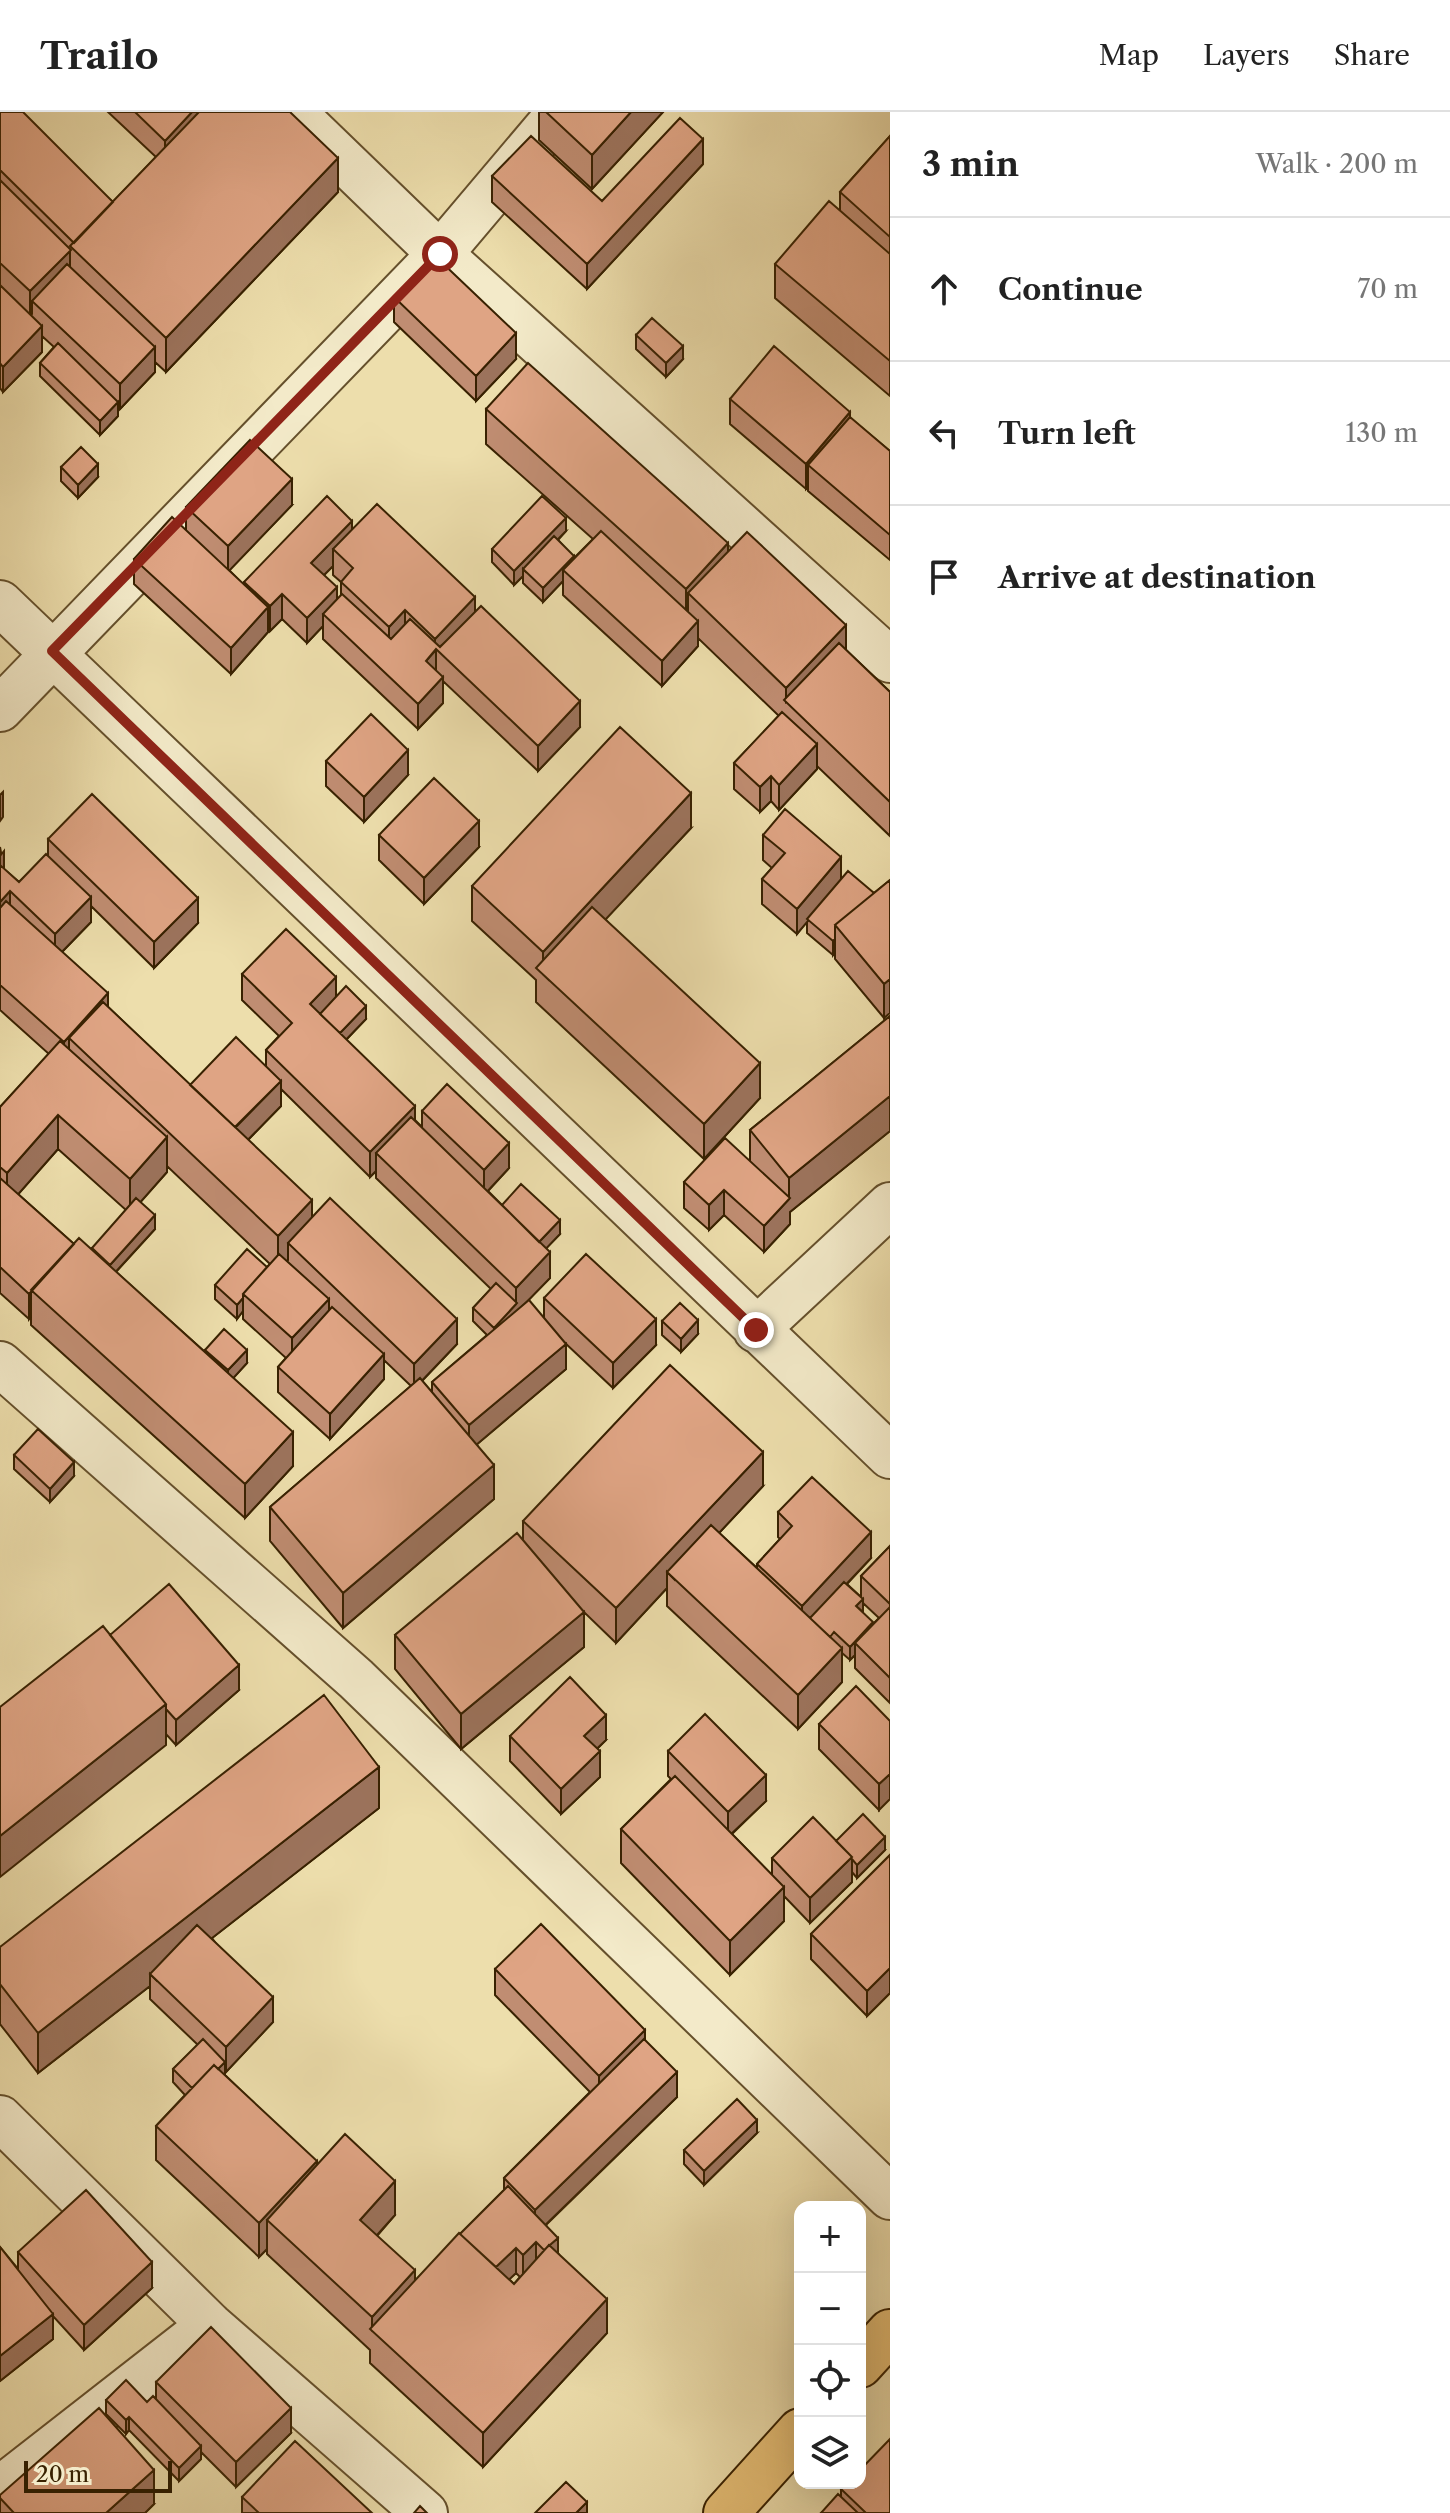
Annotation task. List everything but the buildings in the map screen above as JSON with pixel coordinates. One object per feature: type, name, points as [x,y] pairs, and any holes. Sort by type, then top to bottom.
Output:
[{"type":"main road","points":[[866,2358],[890,2332]]},
{"type":"main road","points":[[726,2513],[794,2438]]},
{"type":"street","points":[[293,112],[440,254],[890,660]]},
{"type":"street","points":[[0,709],[52,651],[440,254],[560,112]]},
{"type":"street","points":[[0,603],[890,1456]]},
{"type":"street","points":[[756,1330],[890,1205]]},
{"type":"street","points":[[0,1364],[356,1679],[890,2197]]},
{"type":"street","points":[[319,1710],[356,1679]]},
{"type":"street","points":[[0,2118],[210,2325],[425,2513]]},
{"type":"street","points":[[0,2489],[210,2325]]},
{"type":"route","points":[[440,254],[52,651],[756,1330]]}]
